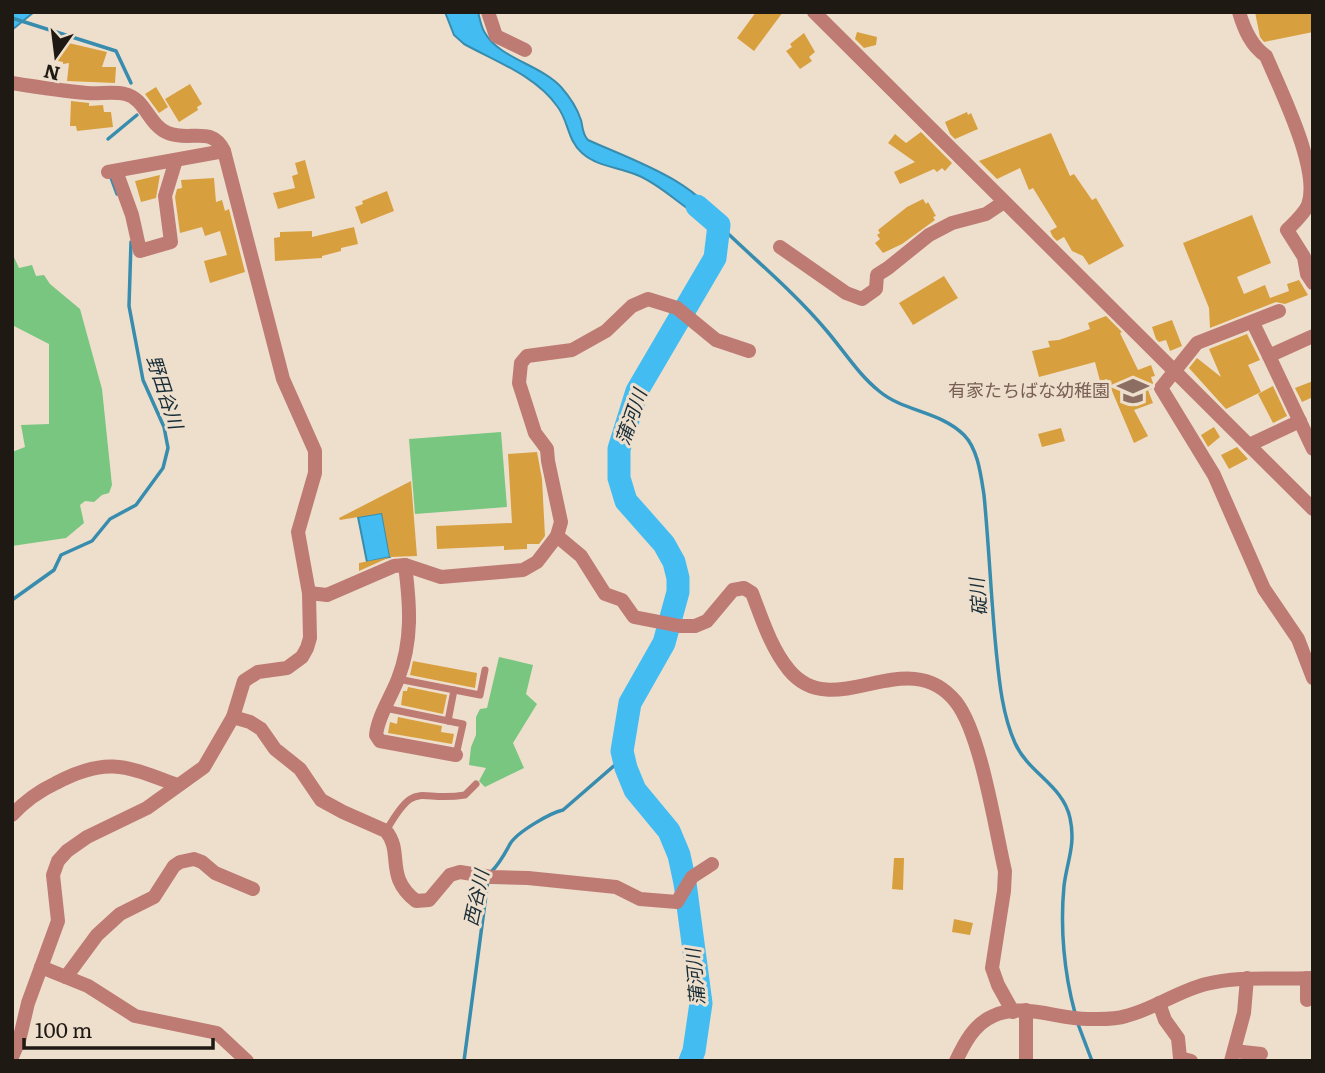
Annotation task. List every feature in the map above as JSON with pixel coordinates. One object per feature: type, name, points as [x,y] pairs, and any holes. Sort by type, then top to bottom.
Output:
[{"type":"street","points":[[488,12],[496,36],[525,50]]},
{"type":"street","points":[[814,12],[1313,509]]},
{"type":"street","points":[[1239,12],[1242,24],[1256,50],[1266,56],[1299,133],[1311,190],[1307,207],[1287,230],[1304,257],[1307,274],[1313,283]]},
{"type":"street","points":[[12,83],[62,91],[124,93],[131,96],[156,127],[177,136],[215,138],[224,152],[282,379],[315,451],[315,473],[298,532],[309,593],[310,638],[302,657],[287,668],[249,676],[240,690],[233,717],[204,767],[147,808],[87,837],[67,850],[58,862],[53,875],[58,921],[28,1003],[19,1041],[12,1057]]},
{"type":"street","points":[[176,160],[165,196],[171,242],[140,251],[132,215],[112,172],[176,160],[224,152]]},
{"type":"street","points":[[780,247],[846,293],[862,299],[876,289],[877,275],[929,235],[952,223],[986,214],[1004,202]]},
{"type":"street","points":[[309,593],[327,595],[394,566],[405,565],[441,577],[523,570],[537,562],[557,536],[561,522],[547,449],[535,433],[519,383],[521,362],[527,356],[572,350],[606,331],[632,306],[648,299],[677,308],[716,340],[749,351]]},
{"type":"street","points":[[1279,311],[1197,343],[1160,387],[1214,475],[1264,589],[1298,639],[1313,678]]},
{"type":"street","points":[[1253,323],[1313,449]]},
{"type":"street","points":[[1269,356],[1313,335]]},
{"type":"street","points":[[1249,445],[1300,421]]},
{"type":"street","points":[[557,536],[581,556],[605,594],[622,600],[634,617],[680,626],[695,626],[707,621],[733,590],[744,588],[752,593],[771,641],[790,671],[807,684],[835,691],[906,677],[939,685],[957,703],[975,742],[1005,871],[992,968],[998,985],[1020,1011],[1027,1061]]},
{"type":"street","points":[[405,565],[411,610],[403,664],[376,735],[380,741],[456,755]]},
{"type":"street","points":[[233,717],[250,722],[261,729],[275,749],[300,769],[321,800],[386,831],[393,844],[396,876],[408,895],[416,901],[429,901],[450,875],[460,872],[490,877],[616,887],[640,899],[677,902],[692,877],[712,864]]},
{"type":"street","points":[[12,815],[37,793],[78,771],[98,766],[131,769],[177,785]]},
{"type":"street","points":[[66,977],[97,935],[120,914],[153,897],[174,866],[180,862],[194,859],[215,873],[253,889]]},
{"type":"street","points":[[41,967],[88,986],[135,1016],[217,1033],[247,1061]]},
{"type":"street","points":[[956,1061],[964,1043],[978,1026],[993,1016],[1020,1011],[1086,1019],[1126,1016],[1188,989],[1247,978],[1310,978],[1307,1000]]},
{"type":"street","points":[[1247,978],[1244,1013],[1233,1056],[1261,1054]]},
{"type":"street","points":[[1159,1003],[1165,1020],[1178,1038],[1178,1055],[1191,1061]]},
{"type":"lane","points":[[398,679],[480,695],[485,670]]},
{"type":"lane","points":[[448,721],[454,690]]},
{"type":"lane","points":[[385,709],[463,724],[456,755]]},
{"type":"lane","points":[[386,831],[400,807],[411,797],[465,794],[476,783]]},
{"type":"green space","points":[[13,255],[19,268],[32,265],[36,276],[44,275],[50,284],[80,309],[102,389],[112,485],[109,493],[94,502],[85,501],[80,505],[84,523],[66,538],[12,546],[12,452],[25,447],[21,425],[49,424],[49,344],[12,325]]},
{"type":"green space","points":[[501,432],[507,507],[415,514],[409,439]]},
{"type":"green space","points":[[499,657],[533,665],[526,694],[537,704],[513,743],[524,768],[485,787],[479,781],[486,768],[469,765],[471,747],[476,735],[476,717],[480,709],[487,708]]},
{"type":"water","points":[[12,12],[34,12],[12,30]]},
{"type":"water","points":[[445,12],[478,12],[491,42],[553,79],[561,87],[577,111],[588,140],[681,184],[711,210],[719,225],[697,215],[648,180],[588,158],[573,142],[561,112],[548,95],[514,70],[464,44],[454,35]]},
{"type":"water","points":[[382,513],[390,557],[367,562],[358,517]]},
{"type":"building","points":[[756,12],[783,12],[754,51],[737,38]]},
{"type":"building","points":[[1255,12],[1313,12],[1313,32],[1264,42],[1260,37]]},
{"type":"building","points":[[857,32],[877,37],[876,45],[864,48],[855,39]]},
{"type":"building","points":[[804,33],[815,52],[809,57],[812,61],[800,69],[786,51],[792,47],[790,44]]},
{"type":"building","points":[[56,40],[107,52],[102,67],[116,67],[115,83],[67,81],[69,63],[53,60]]},
{"type":"building","points":[[190,84],[202,104],[197,107],[198,110],[179,122],[165,99]]},
{"type":"building","points":[[156,87],[168,107],[159,113],[145,94]]},
{"type":"building","points":[[71,101],[89,103],[89,106],[103,105],[104,112],[111,112],[113,127],[77,131],[76,126],[70,126]]},
{"type":"building","points":[[967,112],[968,115],[971,113],[978,129],[955,139],[945,122]]},
{"type":"building","points":[[921,132],[952,163],[945,171],[942,168],[937,172],[934,169],[900,184],[894,172],[915,162],[888,143],[895,134],[906,143]]},
{"type":"building","points":[[1051,133],[1070,176],[1074,174],[1092,200],[1096,198],[1124,246],[1089,265],[1083,256],[1072,251],[1064,237],[1057,241],[1053,237],[1050,231],[1057,227],[1033,188],[1029,190],[1020,168],[997,179],[979,161]]},
{"type":"building","points":[[305,160],[315,198],[278,209],[273,193],[295,188],[292,176],[298,174],[295,163]]},
{"type":"building","points":[[160,175],[156,198],[141,202],[135,181]]},
{"type":"building","points":[[214,178],[216,202],[222,200],[225,211],[229,209],[245,272],[210,283],[204,261],[227,255],[220,231],[205,236],[202,227],[180,233],[175,197],[177,189],[182,188],[181,180]]},
{"type":"building","points":[[387,191],[394,211],[361,224],[355,207],[363,204],[362,201]]},
{"type":"building","points":[[923,199],[926,204],[928,202],[936,216],[933,217],[935,220],[902,244],[883,253],[875,243],[880,239],[878,230],[907,207]]},
{"type":"building","points":[[1252,215],[1271,263],[1237,277],[1244,294],[1265,285],[1270,298],[1289,291],[1287,284],[1299,280],[1308,295],[1285,304],[1276,302],[1210,328],[1209,308],[1183,243]]},
{"type":"building","points":[[354,227],[358,244],[341,248],[341,251],[322,258],[275,261],[274,238],[280,237],[280,232],[312,231],[312,237]]},
{"type":"building","points":[[944,276],[958,298],[913,325],[899,303]]},
{"type":"building","points":[[1106,316],[1122,332],[1120,333],[1138,370],[1151,365],[1155,376],[1151,377],[1152,389],[1148,390],[1153,403],[1134,410],[1148,436],[1134,443],[1107,379],[1100,381],[1095,362],[1039,377],[1032,351],[1050,347],[1048,341],[1090,329],[1088,323]]},
{"type":"building","points":[[1172,320],[1182,346],[1170,351],[1166,340],[1159,342],[1156,339],[1152,327]]},
{"type":"building","points":[[1247,334],[1260,360],[1248,365],[1261,392],[1226,409],[1189,368],[1197,358],[1221,377],[1209,349]]},
{"type":"building","points":[[1313,381],[1313,397],[1302,402],[1295,388]]},
{"type":"building","points":[[1273,386],[1287,416],[1273,423],[1258,394]]},
{"type":"building","points":[[1214,427],[1220,437],[1208,447],[1201,435]]},
{"type":"building","points":[[1061,428],[1065,441],[1042,447],[1038,434]]},
{"type":"building","points":[[1237,447],[1248,459],[1229,469],[1221,455]]},
{"type":"building","points":[[537,452],[542,479],[545,536],[539,544],[527,544],[527,549],[504,550],[504,546],[437,549],[436,526],[512,523],[508,454]]},
{"type":"building","points":[[411,481],[417,556],[390,557],[382,513],[340,520],[339,518]]},
{"type":"building","points":[[390,557],[359,571],[359,563]]},
{"type":"building","points":[[413,661],[477,673],[475,688],[410,675]]},
{"type":"building","points":[[408,687],[447,695],[443,714],[401,705],[403,691],[407,691]]},
{"type":"building","points":[[398,717],[442,726],[441,732],[454,734],[452,744],[388,733],[390,722],[397,724]]},
{"type":"building","points":[[894,858],[904,858],[903,890],[892,889]]},
{"type":"building","points":[[954,919],[973,923],[970,935],[952,932]]},
{"type":"waterway","name":"野田谷川","points":[[12,18],[116,51],[131,83]]},
{"type":"waterway","name":"野田谷川","points":[[108,139],[137,115]]},
{"type":"waterway","name":"野田谷川","points":[[110,175],[117,194]]},
{"type":"waterway","name":"蒲河川","points":[[690,1061],[701,1003],[679,855],[669,831],[635,790],[622,751],[630,703],[664,643],[678,592],[678,578],[674,562],[664,544],[626,501],[619,478],[619,449],[637,391],[715,258],[719,225],[697,206]]},
{"type":"waterway","name":"碇川","points":[[719,225],[801,302],[871,384],[889,398],[954,427],[973,448],[984,495],[997,660],[1007,720],[1021,753],[1060,797],[1072,828],[1072,845],[1064,886],[1063,934],[1068,982],[1075,1013]]},
{"type":"waterway","name":"野田谷川","points":[[12,600],[54,570],[61,555],[92,541],[110,519],[136,505],[163,468],[168,448],[164,427],[143,380],[129,306],[131,242]]},
{"type":"waterway","name":"西谷川","points":[[491,872],[519,834],[542,819],[563,810],[623,758]]},
{"type":"waterway","name":"西谷川","points":[[464,1061],[488,880]]},
{"type":"waterway","name":"碇川","points":[[1078,1024],[1092,1061]]},
{"type":"place","name":"有家たちばな幼稚園","points":[[1133,391]]}]
